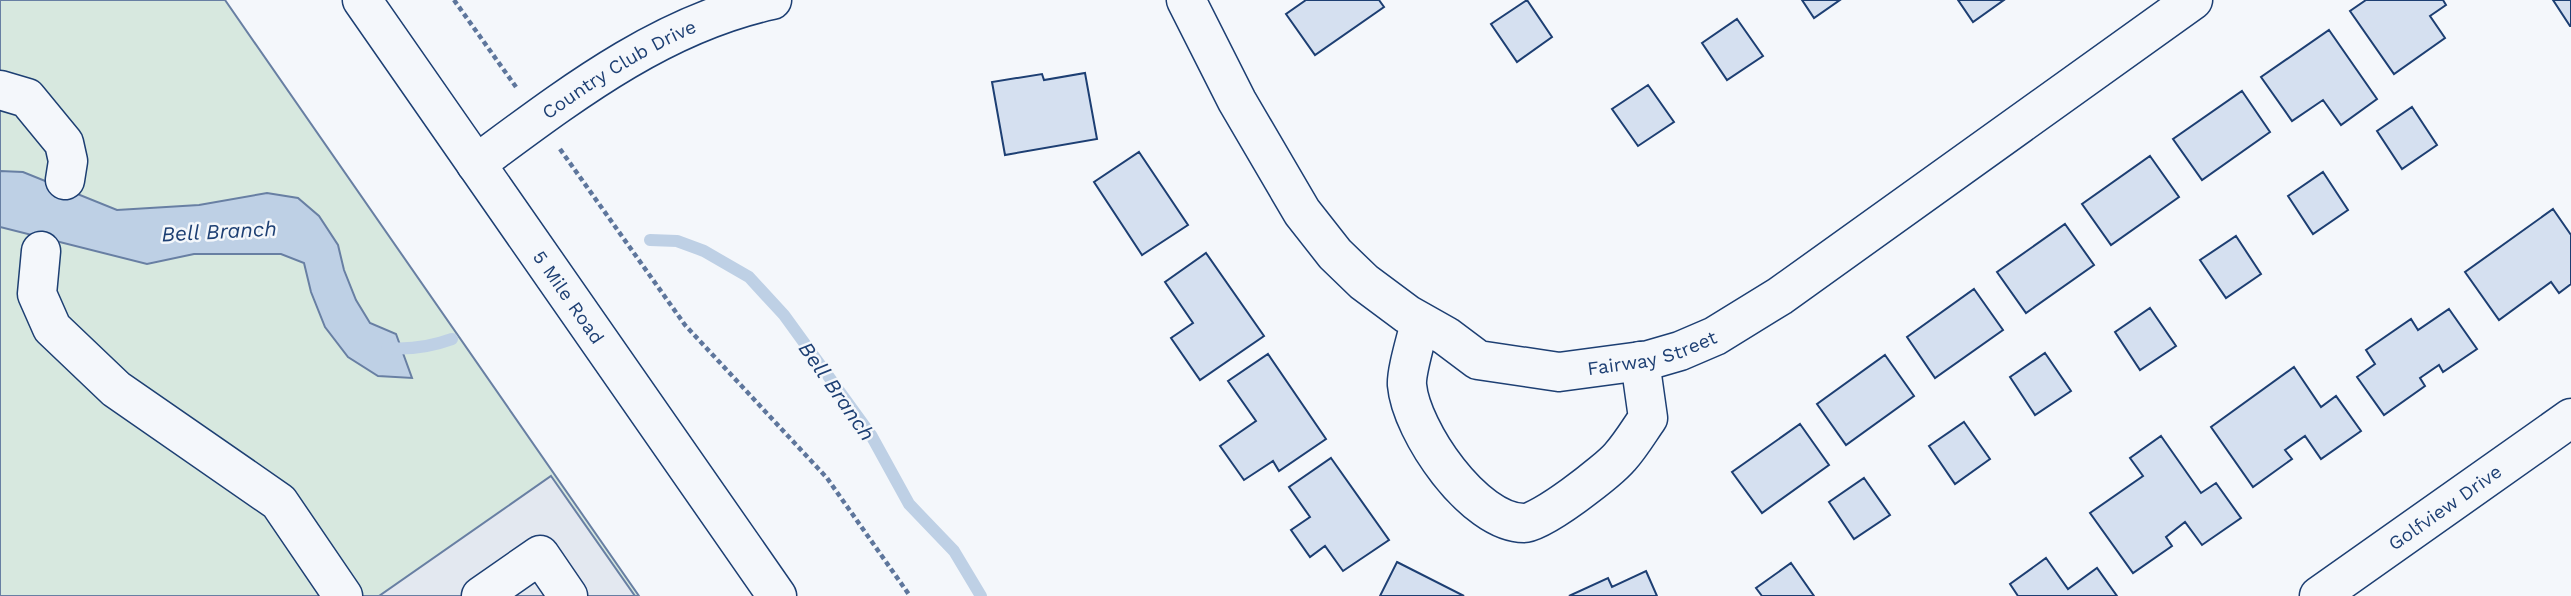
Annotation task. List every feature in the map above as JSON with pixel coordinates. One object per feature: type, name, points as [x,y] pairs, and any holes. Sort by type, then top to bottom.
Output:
[{"type":"street","name":"5 Mile Road","points":[[362,0],[777,596]]},
{"type":"street","name":"Country Club Drive","points":[[476,164],[538,118],[646,47],[698,22],[740,7],[772,0]]},
{"type":"street","name":"Fairway Street","points":[[1186,0],[1237,101],[1302,212],[1335,254],[1364,282],[1478,360],[1559,372],[1640,361],[1680,351],[1715,336],[1780,296],[2193,0]]},
{"type":"street","points":[[0,90],[27,98],[64,143],[68,161],[65,180]]},
{"type":"street","points":[[41,251],[37,294],[52,328],[116,390],[279,502],[342,596]]},
{"type":"street","points":[[1420,322],[1407,384],[1421,432],[1449,474],[1479,503],[1508,520],[1527,524],[1555,509],[1619,459],[1648,418],[1640,361]]},
{"type":"street","name":"Golfview Drive","points":[[2319,596],[2571,418]]},
{"type":"street","points":[[481,596],[540,555],[568,596]]},
{"type":"path","points":[[454,0],[516,87]]},
{"type":"path","points":[[564,154],[685,325],[827,478],[910,596]]},
{"type":"shaded area","points":[[0,0],[225,0],[639,596],[0,596]]},
{"type":"shaded area","points":[[551,476],[635,596],[379,596]]},
{"type":"water","points":[[0,171],[23,172],[117,210],[199,205],[267,193],[298,198],[319,216],[338,245],[356,300],[370,323],[396,334],[412,378],[378,376],[348,357],[325,327],[311,292],[304,263],[281,254],[194,254],[147,264],[0,227]]},
{"type":"building","points":[[1306,0],[1379,0],[1384,7],[1315,55],[1286,14]]},
{"type":"building","points":[[1527,0],[1552,37],[1517,62],[1491,24]]},
{"type":"building","points":[[1802,0],[1840,0],[1814,18]]},
{"type":"building","points":[[1958,0],[2004,0],[1973,22]]},
{"type":"building","points":[[2366,0],[2443,0],[2446,5],[2430,16],[2445,38],[2394,74],[2350,11]]},
{"type":"building","points":[[2553,0],[2571,0],[2571,26],[2570,26]]},
{"type":"building","points":[[1737,19],[1763,56],[1727,80],[1702,43]]},
{"type":"building","points":[[2329,30],[2377,99],[2341,125],[2323,100],[2292,121],[2261,77]]},
{"type":"building","points":[[1085,73],[1097,139],[1005,155],[992,82],[1042,74],[1044,80]]},
{"type":"building","points":[[1648,85],[1674,122],[1638,146],[1612,109]]},
{"type":"building","points":[[2242,91],[2270,132],[2202,180],[2173,139]]},
{"type":"building","points":[[2412,107],[2437,145],[2402,169],[2377,131]]},
{"type":"building","points":[[1139,152],[1188,225],[1142,255],[1094,182]]},
{"type":"building","points":[[2150,156],[2179,197],[2111,245],[2082,204]]},
{"type":"building","points":[[2323,172],[2348,210],[2313,234],[2288,196]]},
{"type":"building","points":[[2553,209],[2571,235],[2571,284],[2559,293],[2551,282],[2499,320],[2465,272]]},
{"type":"building","points":[[2065,224],[2094,265],[2026,313],[1997,272]]},
{"type":"building","points":[[2236,236],[2261,274],[2226,298],[2200,260]]},
{"type":"building","points":[[1206,253],[1264,336],[1200,380],[1171,338],[1193,323],[1165,282]]},
{"type":"building","points":[[1974,289],[2003,330],[1935,378],[1907,337]]},
{"type":"building","points":[[2150,308],[2176,346],[2140,370],[2115,332]]},
{"type":"building","points":[[2449,309],[2477,349],[2443,372],[2439,365],[2420,378],[2425,386],[2384,415],[2357,377],[2375,364],[2366,350],[2411,319],[2418,330]]},
{"type":"building","points":[[2045,353],[2071,391],[2035,415],[2010,377]]},
{"type":"building","points":[[1268,354],[1326,439],[1279,471],[1273,461],[1244,480],[1220,446],[1256,421],[1228,381]]},
{"type":"building","points":[[1885,355],[1914,396],[1846,445],[1817,404]]},
{"type":"building","points":[[2294,367],[2321,407],[2336,396],[2361,431],[2321,459],[2305,436],[2285,450],[2292,459],[2253,487],[2211,427]]},
{"type":"building","points":[[1964,422],[1990,459],[1955,484],[1929,446]]},
{"type":"building","points":[[1800,424],[1829,465],[1762,513],[1732,472]]},
{"type":"building","points":[[2161,436],[2201,493],[2216,483],[2241,518],[2202,545],[2185,522],[2166,537],[2172,546],[2133,573],[2090,513],[2143,476],[2130,458]]},
{"type":"building","points":[[1331,458],[1389,540],[1343,571],[1325,546],[1310,557],[1291,530],[1310,517],[1289,487]]},
{"type":"building","points":[[1864,478],[1890,515],[1854,539],[1829,502]]},
{"type":"building","points":[[2046,558],[2068,589],[2097,568],[2117,596],[2018,596],[2010,584]]},
{"type":"building","points":[[1397,562],[1464,596],[1380,596]]},
{"type":"building","points":[[1791,563],[1814,596],[1762,596],[1756,588]]},
{"type":"building","points":[[1646,571],[1657,596],[1569,596],[1608,578],[1612,587]]},
{"type":"waterway","name":"Bell Branch","points":[[650,240],[677,241],[704,251],[749,277],[784,315],[871,435],[909,504],[954,551],[981,596]]},
{"type":"waterway","name":"Bell Branch","points":[[387,348],[420,347],[452,339]]}]
